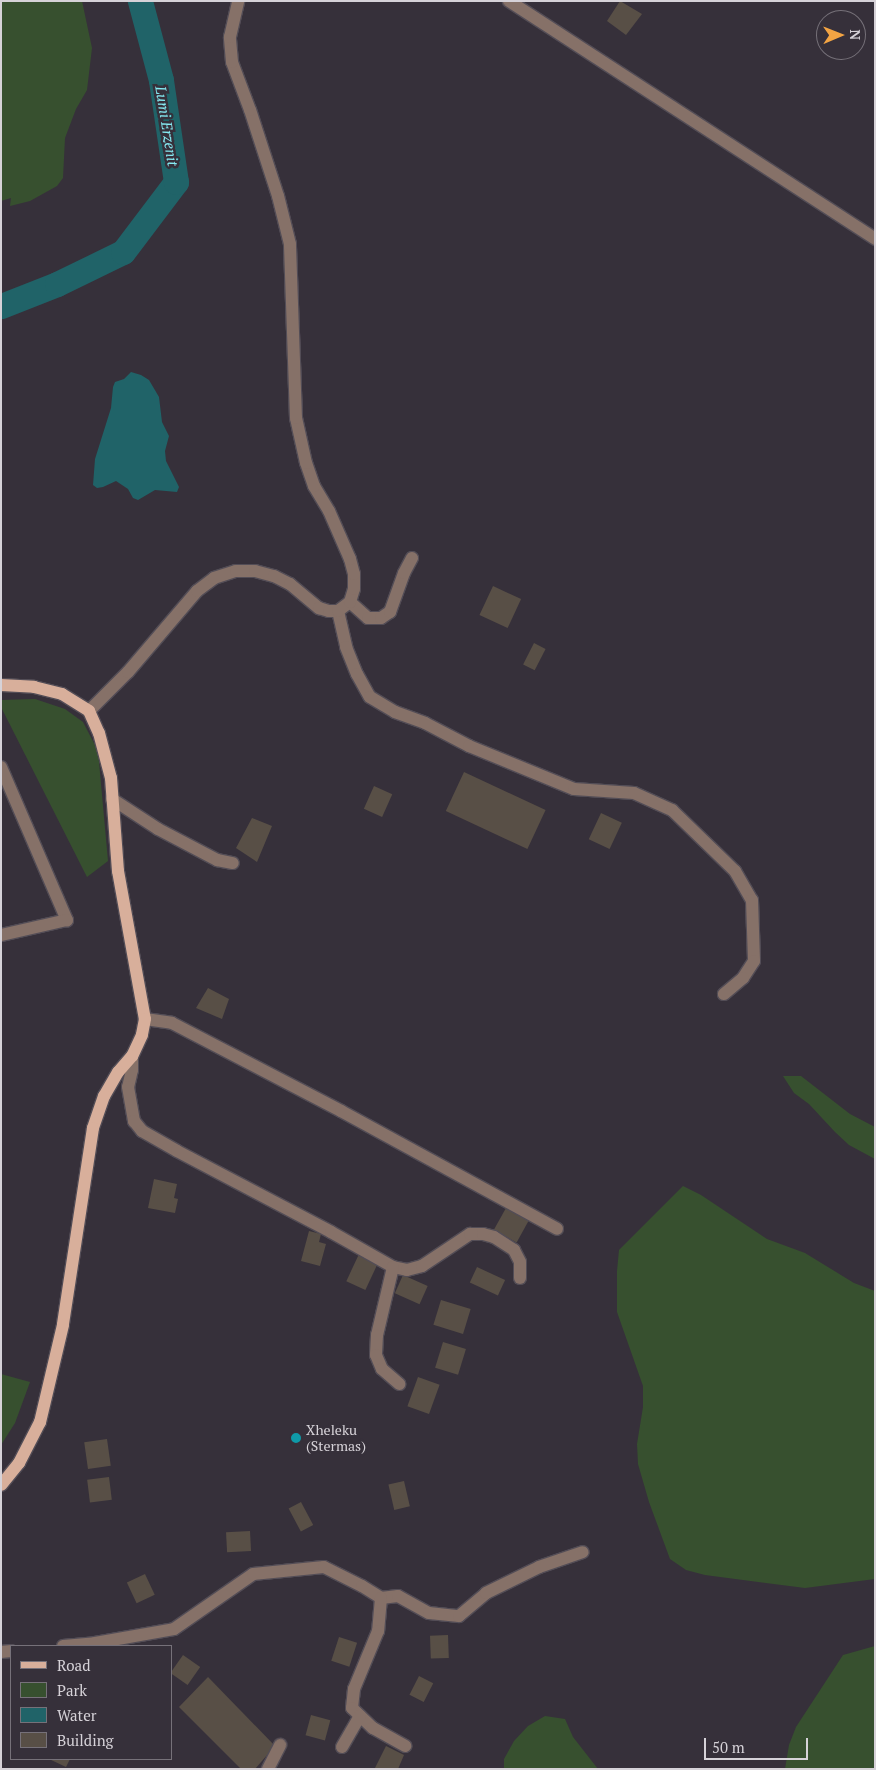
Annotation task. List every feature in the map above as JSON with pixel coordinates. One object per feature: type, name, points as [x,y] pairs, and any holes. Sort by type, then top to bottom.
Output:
[{"type":"main road","points":[[1,685],[34,687],[62,694],[90,712],[106,756],[111,778],[118,871],[145,1019],[142,1035],[132,1056],[118,1072],[104,1096],[93,1128],[63,1325],[40,1422],[19,1463],[1,1485]]},
{"type":"street","points":[[90,712],[128,672],[197,591],[214,578],[236,571],[255,570],[290,584],[319,608],[329,612],[338,611],[350,602],[354,589],[354,574],[350,559],[314,486],[306,463],[296,418],[290,244],[278,196],[232,62],[230,37],[238,1]]},
{"type":"street","points":[[509,1],[875,239]]},
{"type":"street","points":[[350,602],[368,618],[381,618],[390,612],[404,573],[412,558]]},
{"type":"street","points":[[338,611],[346,647],[357,674],[370,697],[395,712],[425,723],[469,746],[574,789],[634,793],[672,810],[735,870],[752,900],[754,961],[743,978],[724,994]]},
{"type":"street","points":[[1,767],[67,920],[1,935]]},
{"type":"street","points":[[112,799],[158,829],[217,860],[233,863]]},
{"type":"street","points":[[145,1019],[172,1023],[341,1111],[557,1229]]},
{"type":"street","points":[[132,1056],[132,1070],[128,1087],[130,1110],[134,1121],[142,1131],[393,1267],[407,1270],[422,1266],[470,1234],[483,1234],[514,1250],[520,1262],[520,1278]]},
{"type":"street","points":[[393,1267],[377,1335],[376,1355],[382,1369],[399,1384]]},
{"type":"street","points":[[74,1645],[174,1629],[253,1574],[324,1567],[381,1598],[398,1596],[429,1613],[459,1616],[486,1593],[539,1567],[583,1552]]},
{"type":"street","points":[[381,1598],[378,1631],[354,1689],[352,1708],[373,1728],[405,1746]]},
{"type":"street","points":[[342,1747],[360,1716]]},
{"type":"street","points":[[268,1769],[280,1745]]},
{"type":"green space","points":[[1,1],[82,1],[92,48],[87,90],[76,109],[65,138],[63,178],[57,186],[30,201],[10,206],[11,198],[1,201]]},
{"type":"green space","points":[[35,699],[65,709],[83,722],[98,751],[108,861],[87,877],[1,707],[1,700]]},
{"type":"green space","points":[[783,1076],[801,1076],[850,1114],[875,1127],[875,1159],[849,1145],[809,1104],[794,1093]]},
{"type":"green space","points":[[683,1186],[701,1195],[767,1239],[805,1253],[854,1283],[875,1291],[875,1579],[805,1588],[705,1575],[686,1570],[670,1559],[649,1502],[638,1464],[637,1444],[643,1407],[643,1386],[617,1312],[617,1271],[619,1250]]},
{"type":"green space","points":[[1,1374],[30,1382],[15,1423],[1,1445]]},
{"type":"green space","points":[[875,1646],[875,1769],[785,1769],[789,1745],[796,1727],[843,1655]]},
{"type":"green space","points":[[545,1716],[565,1719],[573,1737],[598,1769],[504,1769],[504,1759],[514,1741],[528,1726]]},
{"type":"water","points":[[131,372],[149,380],[159,397],[162,422],[169,436],[165,451],[166,461],[179,487],[177,492],[155,490],[138,500],[133,498],[128,489],[116,481],[103,487],[97,488],[93,485],[95,459],[111,408],[113,387],[115,382],[124,379]]},
{"type":"building","points":[[620,1],[642,14],[626,35],[607,21]]},
{"type":"building","points":[[493,586],[521,599],[508,628],[479,615]]},
{"type":"building","points":[[534,643],[546,649],[535,670],[523,664]]},
{"type":"building","points":[[464,772],[546,810],[527,849],[446,811]]},
{"type":"building","points":[[374,786],[392,794],[382,817],[364,809]]},
{"type":"building","points":[[601,813],[622,823],[610,849],[589,839]]},
{"type":"building","points":[[252,818],[272,826],[257,862],[236,848]]},
{"type":"building","points":[[208,988],[229,999],[222,1019],[196,1008]]},
{"type":"building","points":[[154,1179],[177,1184],[174,1198],[178,1199],[175,1213],[148,1208]]},
{"type":"building","points":[[506,1208],[529,1221],[517,1242],[494,1230]]},
{"type":"building","points":[[309,1231],[321,1234],[319,1242],[326,1244],[320,1266],[301,1261]]},
{"type":"building","points":[[359,1254],[378,1263],[365,1290],[346,1281]]},
{"type":"building","points":[[477,1267],[505,1280],[498,1296],[470,1282]]},
{"type":"building","points":[[403,1275],[428,1286],[420,1304],[395,1293]]},
{"type":"building","points":[[441,1300],[471,1309],[463,1334],[433,1325]]},
{"type":"building","points":[[443,1342],[466,1349],[458,1375],[435,1368]]},
{"type":"building","points":[[418,1377],[440,1385],[429,1414],[407,1406]]},
{"type":"building","points":[[107,1439],[111,1466],[88,1469],[84,1442]]},
{"type":"building","points":[[109,1477],[112,1500],[90,1503],[87,1480]]},
{"type":"building","points":[[404,1481],[410,1506],[394,1510],[388,1485]]},
{"type":"building","points":[[301,1502],[313,1525],[301,1532],[289,1509]]},
{"type":"building","points":[[250,1531],[251,1551],[227,1552],[226,1532]]},
{"type":"building","points":[[145,1574],[155,1595],[137,1603],[127,1582]]},
{"type":"building","points":[[448,1635],[449,1658],[431,1659],[430,1636]]},
{"type":"building","points":[[339,1637],[357,1643],[349,1667],[331,1661]]},
{"type":"building","points":[[183,1655],[200,1667],[188,1685],[172,1674],[172,1671]]},
{"type":"building","points":[[419,1676],[433,1683],[424,1702],[409,1695]]},
{"type":"building","points":[[208,1677],[275,1746],[255,1769],[241,1769],[179,1707]]},
{"type":"building","points":[[311,1715],[330,1720],[325,1740],[306,1735]]},
{"type":"building","points":[[386,1746],[404,1755],[398,1769],[375,1768]]},
{"type":"building","points":[[51,1760],[70,1760],[66,1767]]},
{"type":"waterway","name":"Lumi Erzenit","points":[[1,306],[57,284],[123,252],[176,182],[161,80],[140,1]]},
{"type":"place","name":"Xheleku (Stermas)","points":[[296,1438]]}]
